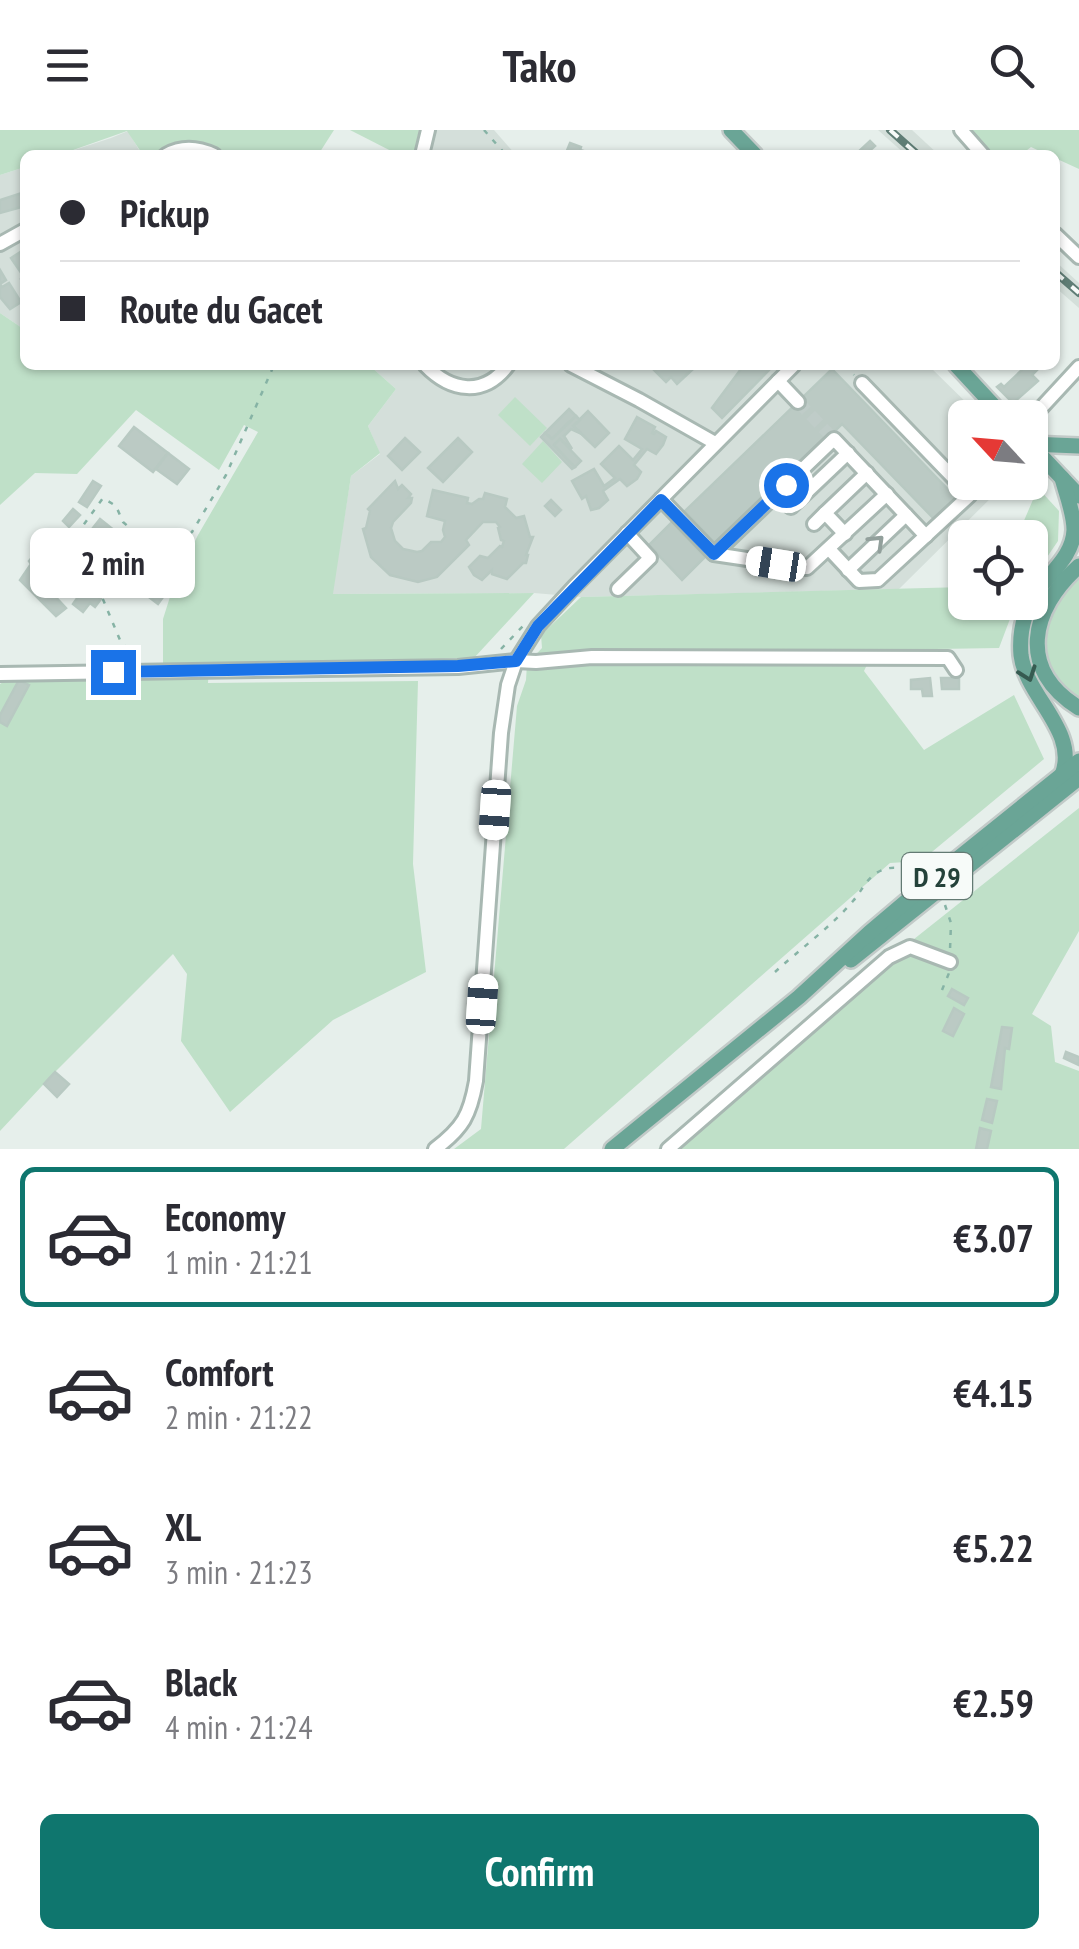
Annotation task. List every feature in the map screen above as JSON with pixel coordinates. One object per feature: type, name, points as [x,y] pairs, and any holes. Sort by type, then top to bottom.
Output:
[{"type":"main road","points":[[731,130],[751,150]]},
{"type":"main road","points":[[961,370],[988,400]]},
{"type":"main road","points":[[1048,445],[1079,446]]},
{"type":"main road","points":[[1048,463],[1079,496]]},
{"type":"main road","points":[[1062,478],[1074,524],[1074,556],[1039,624],[1037,648],[1048,682],[1079,708]]},
{"type":"main road","points":[[1072,778],[1063,741],[1030,685],[1020,642],[1024,617],[1037,592],[1074,556]]},
{"type":"main road","name":"D 29","points":[[612,1149],[799,997],[869,932],[1072,778],[1079,761]]},
{"type":"street","points":[[962,130],[979,150]]},
{"type":"street","points":[[175,150],[201,150]]},
{"type":"street","points":[[1060,239],[1079,257]]},
{"type":"street","points":[[1048,401],[1079,367]]},
{"type":"street","points":[[430,370],[454,386],[474,387],[493,382],[504,370]]},
{"type":"street","points":[[581,370],[715,444]]},
{"type":"street","points":[[435,1149],[464,1122],[476,1081],[500,733],[516,661],[538,626],[789,370]]},
{"type":"street","points":[[778,380],[798,402]]},
{"type":"street","points":[[828,549],[859,581],[878,580],[970,494],[862,383]]},
{"type":"street","points":[[714,554],[832,437],[926,536]]},
{"type":"street","points":[[791,507],[848,453]]},
{"type":"street","points":[[814,524],[867,473]]},
{"type":"street","points":[[661,500],[714,554],[807,568],[886,494]]},
{"type":"street","points":[[826,514],[845,534]]},
{"type":"street","points":[[848,570],[906,515]]},
{"type":"street","points":[[618,589],[650,558],[627,533]]},
{"type":"street","points":[[0,674],[458,666],[592,658],[948,658],[956,670]]},
{"type":"street","points":[[668,1149],[888,957],[910,947],[950,962]]},
{"type":"path","points":[[484,130],[502,150]]},
{"type":"path","points":[[149,670],[120,640],[102,597],[63,563],[64,552],[103,498],[116,506],[123,522],[148,544],[181,541],[192,532],[226,475],[272,370]]},
{"type":"path","points":[[775,972],[853,902],[869,878],[884,869],[895,868],[923,878]]},
{"type":"shaded area","points":[[419,130],[494,130],[512,150],[415,150]]},
{"type":"shaded area","points":[[878,130],[912,130],[934,150],[900,150]]},
{"type":"shaded area","points":[[128,131],[139,150],[74,150]]},
{"type":"shaded area","points":[[20,169],[20,327],[0,313],[0,175]]},
{"type":"shaded area","points":[[1060,266],[1079,283],[1079,308],[1060,291]]},
{"type":"shaded area","points":[[375,370],[933,370],[964,400],[948,400],[948,500],[989,500],[969,520],[948,520],[948,540],[899,589],[581,597],[534,593],[332,594],[351,476],[380,454],[368,426],[396,389]]},
{"type":"green space","points":[[0,130],[334,130],[321,150],[219,150],[199,141],[168,150],[140,150],[127,131],[73,150],[20,150],[20,169],[0,175]]},
{"type":"green space","points":[[350,130],[419,130],[415,150],[389,150]]},
{"type":"green space","points":[[968,130],[1079,130],[1079,169],[1060,160],[1060,150],[985,150]]},
{"type":"green space","points":[[0,313],[20,327],[20,370],[375,370],[396,389],[368,426],[380,453],[351,476],[333,594],[534,593],[474,658],[209,663],[208,683],[418,681],[413,864],[426,972],[333,1020],[230,1112],[181,1041],[187,974],[173,954],[0,1131],[0,684],[11,677],[163,673],[163,619],[175,581],[258,432],[244,425],[219,470],[136,410],[77,474],[35,473],[0,505]]},
{"type":"green space","points":[[515,397],[547,428],[530,446],[498,415]]},
{"type":"green space","points":[[543,441],[562,462],[542,483],[522,464]]},
{"type":"green space","points":[[1048,499],[1059,511],[1058,541],[1048,556],[1048,520],[1024,520],[1033,500]]},
{"type":"green space","points":[[1079,575],[1079,699],[1053,678],[1043,651],[1046,623]]},
{"type":"green space","points":[[948,587],[948,620],[1010,620],[999,648],[874,650],[864,671],[924,750],[1014,695],[1044,759],[921,861],[890,863],[564,1149],[454,1149],[481,1129],[517,706],[527,664],[542,648],[541,635],[581,597]]},
{"type":"green space","points":[[1079,808],[1079,931],[1032,1014],[1051,1026],[1055,1062],[1079,1071],[1079,1149],[658,1149],[904,947]]},
{"type":"building","points":[[870,141],[875,146],[870,150],[860,150]]},
{"type":"building","points":[[570,143],[581,147],[580,150],[567,150]]},
{"type":"building","points":[[20,194],[20,207],[0,213],[0,200]]},
{"type":"building","points":[[20,252],[20,271],[11,258]]},
{"type":"building","points":[[9,283],[20,303],[10,309],[0,297],[0,284],[2,287]]},
{"type":"building","points":[[654,370],[692,370],[677,384],[671,377],[666,382]]},
{"type":"building","points":[[740,370],[769,370],[722,418],[712,408]]},
{"type":"building","points":[[831,370],[948,490],[948,500],[959,501],[937,522],[842,424],[717,545],[685,511]]},
{"type":"building","points":[[1022,370],[1037,370],[1032,375],[1038,381],[1016,400],[1010,400],[997,387],[1004,387]]},
{"type":"building","points":[[569,409],[576,416],[552,439],[545,433]]},
{"type":"building","points":[[588,411],[609,433],[595,447],[573,426]]},
{"type":"building","points":[[576,416],[580,420],[573,426],[582,434],[571,429],[564,436],[572,449],[560,439],[554,445],[575,467],[572,469],[541,437],[545,433],[552,439]]},
{"type":"building","points":[[637,417],[655,427],[652,433],[656,431],[666,437],[663,445],[656,454],[647,449],[634,465],[641,472],[637,479],[627,486],[620,479],[603,491],[608,500],[591,510],[586,496],[582,499],[572,481],[594,469],[604,486],[615,478],[601,464],[619,446],[633,460],[642,449],[625,439]]},
{"type":"building","points":[[134,427],[168,453],[153,472],[119,446]]},
{"type":"building","points":[[405,438],[420,452],[402,470],[388,456]]},
{"type":"building","points":[[458,438],[472,452],[443,482],[428,468]]},
{"type":"building","points":[[560,439],[581,461],[575,467],[554,445]]},
{"type":"building","points":[[168,453],[189,469],[177,484],[156,469]]},
{"type":"building","points":[[93,481],[101,486],[87,507],[79,502]]},
{"type":"building","points":[[395,481],[398,489],[402,485],[411,494],[408,498],[412,498],[391,528],[403,549],[422,551],[431,542],[441,542],[445,537],[445,521],[427,516],[433,490],[468,498],[467,503],[472,504],[483,499],[485,493],[507,499],[505,507],[516,518],[524,516],[533,537],[526,563],[507,579],[492,574],[492,570],[482,580],[474,575],[469,567],[480,556],[488,558],[504,541],[496,522],[483,522],[466,540],[469,545],[437,577],[418,582],[390,575],[371,557],[363,529],[368,509]]},
{"type":"building","points":[[551,500],[561,510],[555,516],[545,506]]},
{"type":"building","points":[[73,509],[80,515],[69,527],[63,521]]},
{"type":"building","points":[[100,519],[146,556],[127,579],[81,543]]},
{"type":"building","points":[[672,522],[705,557],[682,580],[649,545]]},
{"type":"building","points":[[53,532],[65,542],[37,577],[66,608],[56,616],[20,580],[31,564],[29,561]]},
{"type":"building","points":[[81,543],[113,568],[104,579],[72,554]]},
{"type":"building","points":[[156,571],[173,583],[158,604],[141,591]]},
{"type":"building","points":[[85,587],[101,599],[95,607],[90,603],[83,612],[73,604]]},
{"type":"building","points":[[930,678],[932,696],[923,696],[922,689],[911,689],[911,680]]},
{"type":"building","points":[[941,678],[959,678],[959,689],[942,689]]},
{"type":"building","points":[[19,680],[29,685],[7,726],[0,722],[0,715]]},
{"type":"building","points":[[952,989],[968,998],[964,1005],[948,996]]},
{"type":"building","points":[[954,1008],[964,1014],[953,1036],[943,1031]]},
{"type":"building","points":[[1002,1027],[1012,1028],[1009,1049],[1005,1048],[1001,1089],[991,1087]]},
{"type":"building","points":[[1066,1052],[1079,1057],[1079,1065],[1064,1058]]},
{"type":"building","points":[[55,1072],[69,1084],[57,1097],[44,1084]]},
{"type":"building","points":[[987,1099],[997,1101],[992,1123],[982,1120]]},
{"type":"building","points":[[980,1128],[991,1131],[987,1149],[976,1149]]},
{"type":"tunnel","points":[[798,402],[830,435]]},
{"type":"railway","points":[[890,130],[912,150]]},
{"type":"railway","points":[[1060,276],[1079,293]]},
{"type":"route","points":[[113,672],[458,666],[516,661],[538,626],[574,586],[661,500],[714,554],[786,485]]}]
